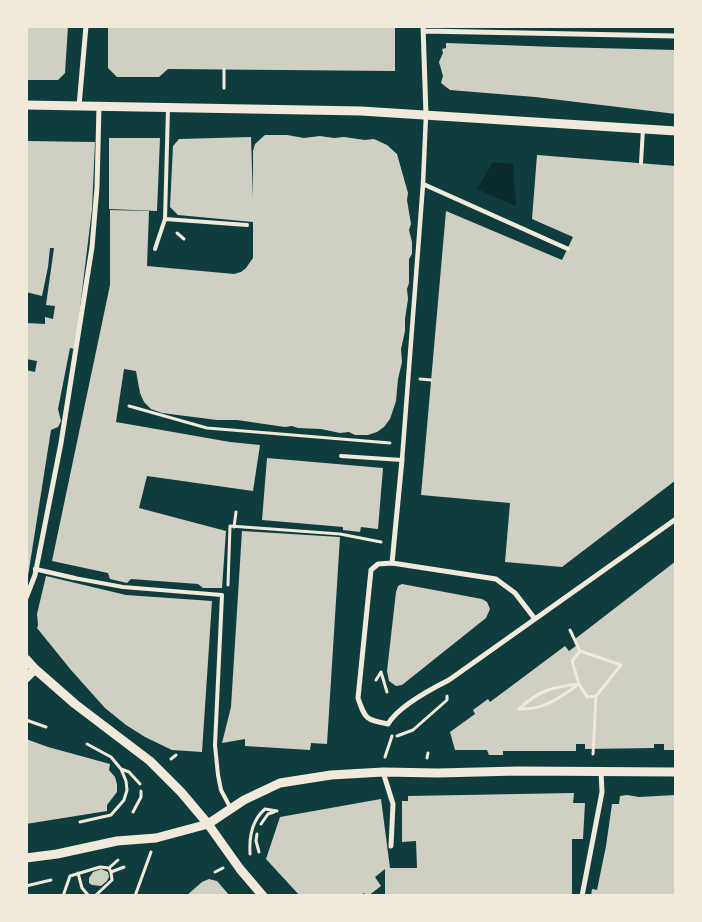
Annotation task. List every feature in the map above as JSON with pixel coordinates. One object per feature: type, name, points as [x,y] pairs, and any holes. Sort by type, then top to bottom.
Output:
[{"type":"street","points":[[79,106],[86,26]]},
{"type":"street","points":[[392,563],[404,444],[423,184],[426,115],[423,29],[676,36]]},
{"type":"street","points":[[26,105],[344,111],[676,131]]},
{"type":"street","points":[[26,598],[35,569],[61,443],[92,247],[97,187],[98,106]]},
{"type":"street","points":[[423,184],[568,249]]},
{"type":"street","points":[[535,619],[514,593],[496,579],[392,563],[378,564],[371,570],[358,698],[364,714],[368,720],[388,724],[392,716],[430,689],[448,680],[535,619],[676,519]]},
{"type":"street","points":[[35,569],[74,578]]},
{"type":"street","points":[[26,658],[35,669],[102,726],[122,739],[150,762],[182,792],[208,824],[240,869],[263,896]]},
{"type":"street","points":[[26,678],[35,669]]},
{"type":"street","points":[[382,772],[393,804],[391,846]]},
{"type":"street","points":[[26,858],[57,854],[117,841],[156,838],[208,824],[256,793],[288,781],[331,775],[382,772],[676,772]]},
{"type":"street","points":[[582,896],[602,792],[601,772]]},
{"type":"lane","points":[[155,250],[165,219],[168,108]]},
{"type":"lane","points":[[640,163],[643,129]]},
{"type":"lane","points":[[165,219],[248,225]]},
{"type":"lane","points":[[341,456],[402,460]]},
{"type":"lane","points":[[74,578],[123,588],[222,595],[215,746],[220,782],[231,808]]},
{"type":"path","points":[[224,69],[224,88]]},
{"type":"path","points":[[178,234],[184,239]]},
{"type":"path","points":[[129,406],[207,428],[404,444]]},
{"type":"path","points":[[234,526],[236,512]]},
{"type":"path","points":[[228,589],[230,526],[339,534],[386,543]]},
{"type":"path","points":[[570,630],[580,651],[621,665],[596,696],[594,754]]},
{"type":"path","points":[[580,651],[572,661],[579,684],[586,697],[596,696]]},
{"type":"path","points":[[376,680],[382,672],[387,692]]},
{"type":"path","points":[[382,772],[386,752],[392,738],[413,730],[447,700],[448,680]]},
{"type":"path","points":[[579,684],[558,698],[534,710],[519,709],[532,697],[555,687],[579,684]]},
{"type":"path","points":[[26,720],[46,727]]},
{"type":"path","points":[[80,822],[111,815],[124,800],[127,790],[126,781],[121,769],[111,757],[87,744]]},
{"type":"path","points":[[427,758],[428,753]]},
{"type":"path","points":[[171,759],[176,755]]},
{"type":"path","points":[[121,769],[129,772],[140,784]]},
{"type":"path","points":[[132,812],[141,797],[142,791]]},
{"type":"path","points":[[250,854],[250,836],[259,815],[265,809],[277,811],[268,814],[261,824]]},
{"type":"path","points":[[257,834],[256,840],[259,852]]},
{"type":"path","points":[[135,896],[156,838]]},
{"type":"path","points":[[96,895],[112,880],[110,870],[118,860]]},
{"type":"path","points":[[84,866],[85,871]]},
{"type":"path","points":[[70,876],[100,867],[110,870],[124,868]]},
{"type":"path","points":[[215,872],[223,868]]},
{"type":"path","points":[[63,896],[70,876],[68,870]]},
{"type":"path","points":[[78,874],[82,888],[88,896]]},
{"type":"path","points":[[26,886],[51,880]]},
{"type":"water","points":[[493,162],[513,164],[516,206],[477,189]]},
{"type":"building","points":[[26,26],[68,26],[65,73],[58,80],[26,80]]},
{"type":"building","points":[[108,26],[395,26],[395,71],[168,69],[159,77],[117,77],[108,68]]},
{"type":"building","points":[[446,43],[676,50],[676,114],[535,97],[450,90],[441,83],[443,76],[439,62],[443,53],[442,49],[446,48]]},
{"type":"building","points":[[265,135],[287,135],[304,138],[320,136],[374,139],[387,145],[397,154],[408,193],[412,254],[409,259],[408,299],[401,349],[402,362],[396,401],[390,419],[377,432],[368,435],[355,435],[349,432],[340,433],[321,429],[285,427],[237,420],[217,420],[162,413],[151,409],[144,402],[140,393],[136,371],[124,369],[116,422],[230,442],[260,445],[253,491],[147,476],[139,508],[226,531],[222,588],[203,588],[198,584],[131,579],[127,583],[110,579],[108,573],[52,561],[110,285],[110,210],[149,211],[147,266],[234,274],[241,272],[253,258],[253,222],[178,215],[170,207],[173,146],[179,139],[251,137],[253,199],[253,151],[255,144]]},
{"type":"building","points":[[109,138],[160,138],[157,211],[109,209]]},
{"type":"building","points":[[26,141],[95,142],[92,209],[75,349],[70,348],[58,409],[61,421],[58,427],[51,430],[28,576],[26,576],[26,370],[35,372],[37,361],[26,359],[26,323],[45,324],[45,317],[53,319],[55,306],[46,305],[54,248],[50,248],[42,296],[26,292]]},
{"type":"building","points":[[537,155],[676,166],[676,480],[562,567],[505,562],[510,503],[421,495],[446,211],[562,260],[573,237],[532,219]]},
{"type":"building","points":[[267,458],[383,468],[378,529],[361,527],[360,532],[343,530],[343,527],[262,520]]},
{"type":"building","points":[[242,531],[340,537],[327,744],[311,743],[310,750],[245,746],[245,739],[222,743],[231,707]]},
{"type":"building","points":[[676,561],[676,750],[664,750],[664,744],[654,744],[654,748],[585,749],[585,744],[576,744],[576,751],[503,751],[503,755],[489,755],[487,750],[455,750],[450,732],[475,714],[473,710],[488,699],[490,702],[565,646],[569,651],[577,645],[575,639]]},
{"type":"building","points":[[46,576],[126,595],[212,601],[202,752],[172,750],[145,737],[105,708],[71,670],[37,628],[37,614]]},
{"type":"building","points":[[402,584],[482,599],[487,602],[490,609],[486,618],[402,685],[396,686],[389,681],[387,671],[396,592],[398,586]]},
{"type":"building","points":[[26,739],[110,764],[109,770],[115,777],[117,792],[107,805],[107,811],[26,824]]},
{"type":"building","points":[[574,793],[573,803],[585,803],[583,839],[572,839],[572,896],[385,896],[385,869],[375,877],[381,886],[368,896],[364,893],[359,896],[300,896],[266,859],[280,817],[381,799],[390,868],[417,868],[416,841],[402,842],[402,801],[408,801],[408,796]]},
{"type":"building","points":[[676,795],[676,896],[591,896],[592,889],[597,890],[612,804],[619,804],[620,796],[639,797]]},
{"type":"building","points":[[101,869],[108,872],[109,877],[107,881],[101,886],[89,883],[89,878],[93,872]]},
{"type":"building","points":[[209,879],[217,881],[230,896],[186,896],[202,882]]}]
